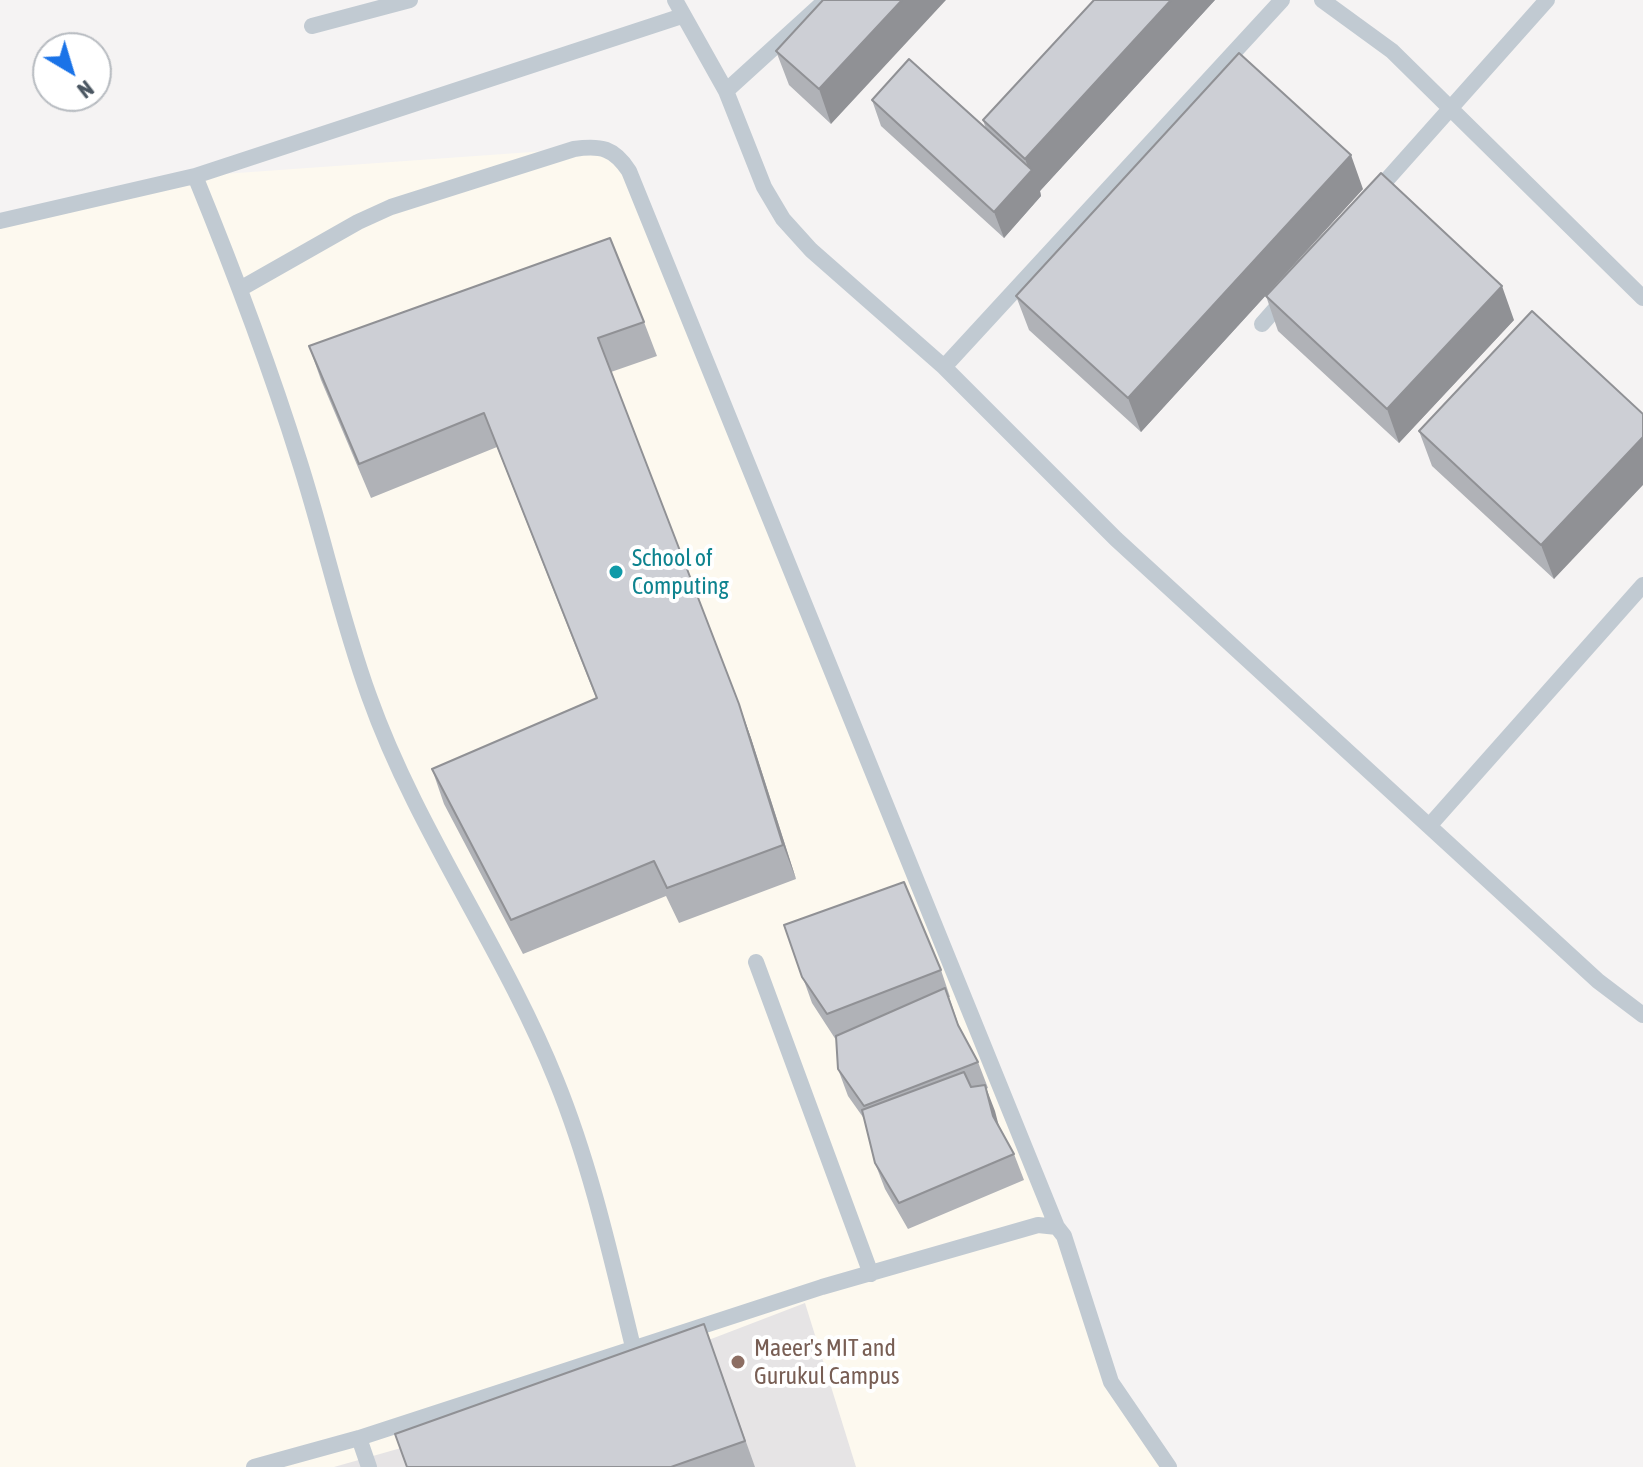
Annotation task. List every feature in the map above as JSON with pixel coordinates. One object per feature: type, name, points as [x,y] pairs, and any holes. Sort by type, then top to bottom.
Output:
[{"type":"lane","points":[[312,26],[410,0]]},
{"type":"lane","points":[[675,0],[726,91],[764,187],[783,219],[811,250],[944,367],[1116,539],[1598,981],[1643,1015]]},
{"type":"lane","points":[[726,91],[826,0]]},
{"type":"lane","points":[[944,367],[1282,0]]},
{"type":"lane","points":[[1322,0],[1392,51],[1643,298]]},
{"type":"lane","points":[[1366,203],[1547,0]]},
{"type":"lane","points":[[0,221],[195,176],[682,16]]},
{"type":"lane","points":[[240,289],[358,222],[391,207],[574,149],[599,145],[618,154],[629,171],[1057,1227],[1064,1236],[1111,1382],[1169,1467]]},
{"type":"lane","points":[[195,176],[240,289],[299,459],[368,695],[414,806],[492,948],[556,1080],[600,1215],[633,1347]]},
{"type":"lane","points":[[1262,324],[1294,288]]},
{"type":"lane","points":[[1430,825],[1643,585]]},
{"type":"lane","points":[[756,962],[871,1274]]},
{"type":"lane","points":[[254,1467],[359,1438],[633,1347],[871,1274],[1038,1225],[1057,1227]]},
{"type":"lane","points":[[359,1438],[369,1467]]},
{"type":"shaded area","points":[[574,149],[618,154],[1057,1227],[1111,1382],[1169,1467],[0,1467],[0,221],[195,176]]},
{"type":"shaded area","name":"Maeer's MIT and Gurukul Campus","points":[[805,1303],[856,1467],[334,1467],[500,1420]]},
{"type":"building","points":[[823,0],[902,0],[819,89],[776,51]]},
{"type":"building","points":[[1094,0],[1171,0],[1025,159],[983,120]]},
{"type":"building","points":[[1239,53],[1351,155],[1128,398],[1016,296]]},
{"type":"building","points":[[909,59],[1032,170],[994,212],[872,100]]},
{"type":"building","points":[[1381,173],[1502,286],[1387,409],[1266,296]]},
{"type":"building","name":"School of Computing","points":[[610,238],[644,322],[598,338],[739,704],[783,845],[667,888],[654,861],[511,920],[432,769],[597,698],[484,413],[359,464],[309,346]]},
{"type":"building","points":[[1532,311],[1643,414],[1643,437],[1541,545],[1419,431]]},
{"type":"building","points":[[904,882],[941,970],[827,1014],[802,977],[784,925]]},
{"type":"building","points":[[945,988],[958,1025],[978,1062],[864,1106],[838,1069],[836,1036]]},
{"type":"building","points":[[964,1072],[971,1087],[985,1085],[993,1116],[1014,1154],[899,1203],[875,1163],[862,1110]]},
{"type":"building","points":[[704,1324],[745,1441],[671,1467],[407,1467],[395,1434]]},
{"type":"place","name":"School of Computing","points":[[616,572]]},
{"type":"place","name":"Maeer's MIT and Gurukul Campus","points":[[738,1362]]}]
